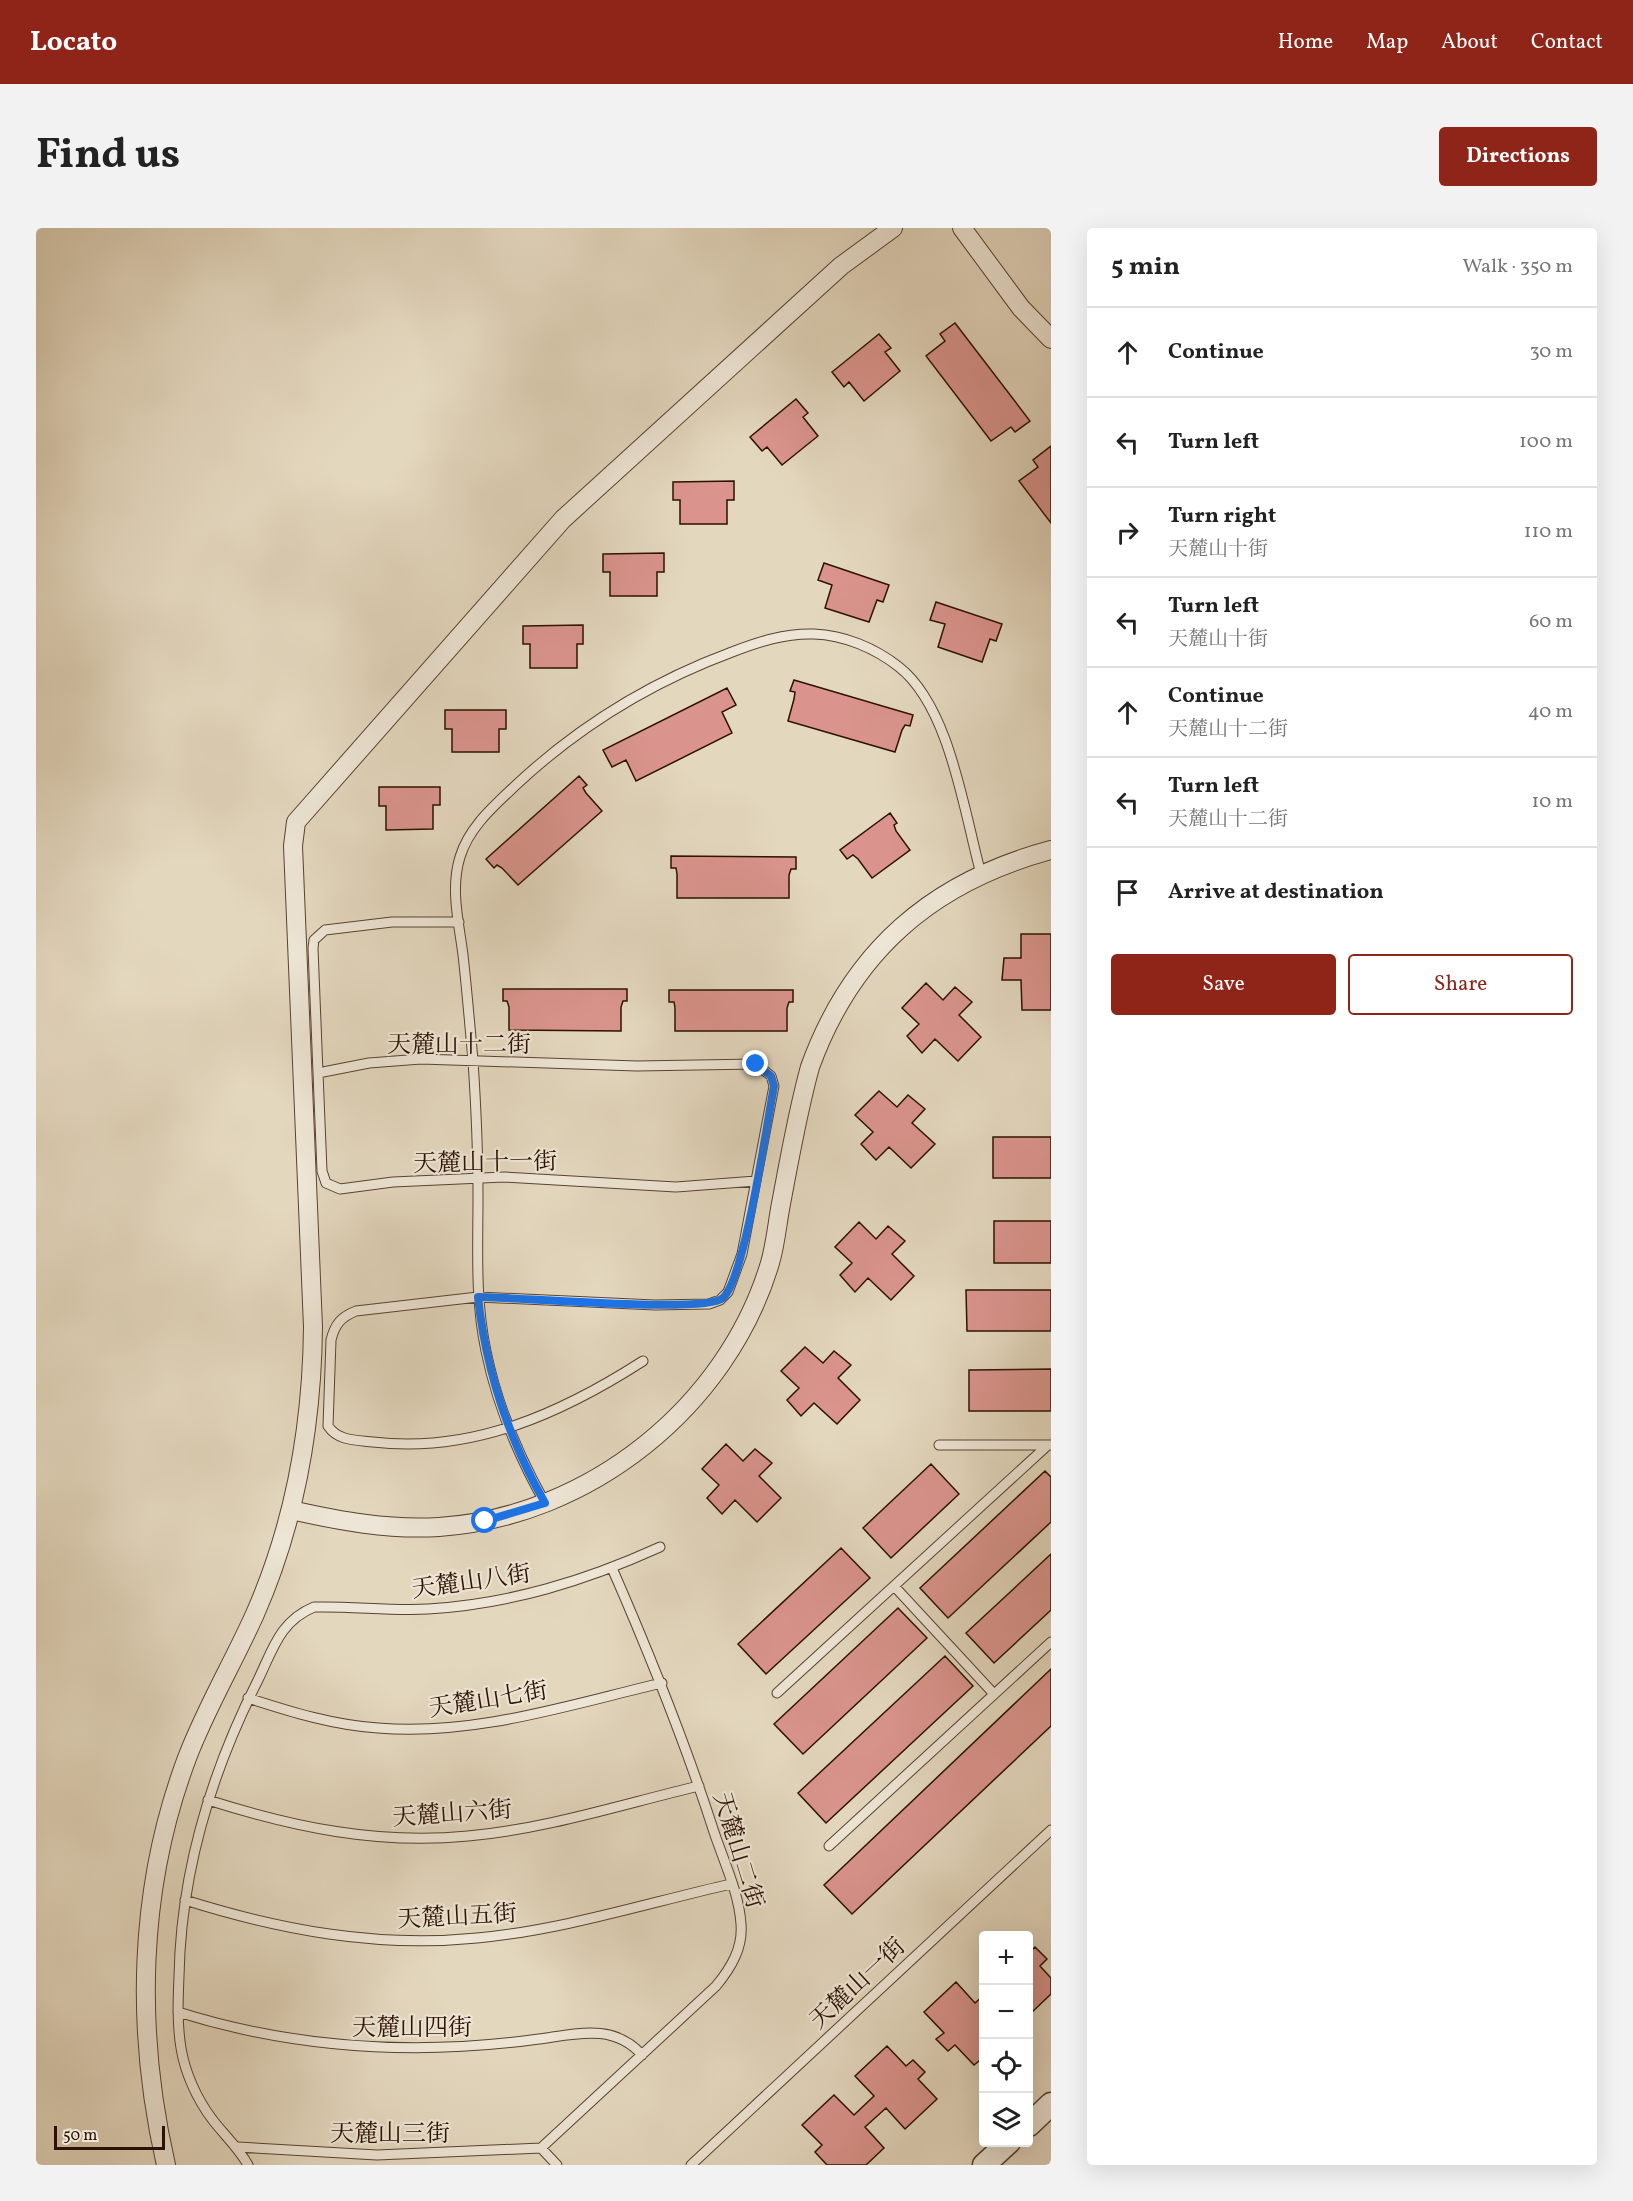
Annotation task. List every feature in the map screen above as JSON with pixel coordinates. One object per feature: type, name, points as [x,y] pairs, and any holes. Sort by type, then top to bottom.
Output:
[{"type":"street","points":[[166,2165],[157,2126],[148,2065],[145,2003],[147,1941],[155,1879],[168,1818],[187,1759],[211,1701],[255,1613],[291,1510],[306,1437],[313,1327],[293,846],[296,822],[563,519],[841,266],[893,228]]},
{"type":"street","points":[[962,228],[1022,308],[1051,339]]},
{"type":"street","points":[[291,1510],[350,1523],[395,1528],[440,1527],[485,1521],[570,1493],[610,1471],[646,1445],[680,1415],[709,1381],[740,1334],[755,1304],[770,1262],[802,1092],[830,1018],[858,973],[893,933],[935,900],[981,874],[1051,850]]},
{"type":"street","points":[[1033,2121],[1051,2104]]},
{"type":"street","points":[[984,2165],[1004,2147]]},
{"type":"lane","points":[[545,1503],[508,1429],[487,1359],[478,1297],[478,1179],[472,1059],[455,889],[460,856],[475,827],[542,761],[590,724],[642,692],[696,665],[784,636],[815,634],[846,639],[865,646],[901,668],[922,691],[938,718],[981,874]]},
{"type":"lane","points":[[318,1073],[313,948],[319,934],[325,930],[392,922],[459,921]]},
{"type":"lane","name":"天麓山十二街","points":[[318,1073],[390,1061],[472,1059],[604,1065],[756,1064],[771,1076],[774,1086],[756,1181]]},
{"type":"lane","name":"天麓山十一街","points":[[318,1073],[322,1171],[326,1183],[340,1189],[393,1182],[478,1179],[531,1178],[676,1187],[756,1181]]},
{"type":"lane","points":[[643,1361],[565,1406],[508,1429],[475,1438],[432,1443],[380,1443],[340,1437],[328,1426],[329,1379],[334,1327],[343,1316],[356,1311],[386,1306],[478,1297],[655,1305],[709,1304],[720,1300],[728,1292],[742,1254],[756,1181]]},
{"type":"lane","points":[[939,1445],[1049,1445]]},
{"type":"lane","points":[[777,1693],[1049,1445]]},
{"type":"lane","name":"天麓山八街","points":[[248,1698],[285,1626],[298,1614],[314,1607],[403,1610],[475,1605],[567,1584],[660,1547]]},
{"type":"lane","name":"天麓山二街","points":[[541,2148],[716,1986],[730,1969],[739,1948],[741,1926],[731,1884],[699,1786],[662,1683],[612,1568]]},
{"type":"lane","points":[[894,1587],[994,1695]]},
{"type":"lane","points":[[829,1846],[1051,1642]]},
{"type":"lane","name":"天麓山七街","points":[[248,1698],[337,1723],[377,1728],[427,1729],[497,1722],[662,1683]]},
{"type":"lane","points":[[248,1698],[217,1770],[199,1826],[185,1900],[180,1943],[178,2012],[181,2050],[193,2086],[212,2119],[238,2147],[248,2165]]},
{"type":"lane","name":"天麓山六街","points":[[208,1800],[270,1819],[318,1830],[417,1839],[467,1836],[517,1829],[699,1786]]},
{"type":"lane","name":"天麓山一街","points":[[691,2165],[1051,1830]]},
{"type":"lane","name":"天麓山五街","points":[[185,1900],[243,1918],[300,1931],[359,1938],[417,1941],[476,1938],[536,1930],[731,1884]]},
{"type":"lane","name":"天麓山四街","points":[[178,2012],[214,2023],[281,2038],[349,2047],[418,2050],[486,2046],[601,2032],[628,2042],[642,2055]]},
{"type":"lane","name":"天麓山三街","points":[[238,2147],[376,2155],[541,2148]]},
{"type":"lane","points":[[541,2148],[557,2165]]},
{"type":"building","points":[[955,323],[1030,421],[1015,432],[1011,427],[991,441],[926,356],[945,341],[940,334]]},
{"type":"building","points":[[879,334],[891,348],[885,352],[900,371],[864,401],[849,382],[844,387],[832,372]]},
{"type":"building","points":[[796,399],[808,413],[803,417],[818,436],[782,465],[767,447],[762,451],[750,437]]},
{"type":"building","points":[[1051,446],[1051,523],[1019,481],[1038,467],[1033,460]]},
{"type":"building","points":[[734,481],[734,500],[727,500],[727,524],[680,524],[680,500],[673,500],[673,482]]},
{"type":"building","points":[[664,553],[664,572],[657,572],[657,596],[610,596],[610,572],[603,572],[603,554]]},
{"type":"building","points":[[824,563],[889,585],[883,602],[877,600],[869,622],[825,608],[832,585],[818,580]]},
{"type":"building","points":[[936,602],[1002,624],[996,641],[990,639],[982,662],[938,647],[945,624],[930,620]]},
{"type":"building","points":[[583,625],[583,644],[577,644],[577,668],[530,668],[530,644],[523,644],[523,626]]},
{"type":"building","points":[[794,680],[913,715],[910,726],[905,725],[902,730],[895,752],[788,721],[794,699],[795,692],[790,691]]},
{"type":"building","points":[[727,688],[736,705],[722,712],[732,733],[636,781],[626,760],[612,767],[603,750]]},
{"type":"building","points":[[445,710],[506,710],[506,729],[499,729],[499,752],[452,752],[452,729],[445,729]]},
{"type":"building","points":[[579,776],[587,785],[583,788],[586,793],[602,811],[518,885],[502,868],[497,865],[494,868],[486,859]]},
{"type":"building","points":[[379,787],[440,787],[440,805],[433,805],[433,829],[386,830],[386,806],[379,806]]},
{"type":"building","points":[[890,813],[897,823],[894,825],[896,831],[910,850],[872,878],[858,859],[853,855],[847,859],[840,850]]},
{"type":"building","points":[[671,856],[796,857],[796,869],[791,869],[789,875],[789,898],[677,898],[677,874],[676,868],[671,868]]},
{"type":"building","points":[[1021,934],[1051,934],[1051,1010],[1022,1010],[1021,980],[1002,980],[1004,958],[1021,958]]},
{"type":"building","points":[[926,983],[943,1000],[955,987],[972,1002],[959,1015],[981,1037],[958,1061],[935,1039],[922,1053],[907,1036],[919,1024],[902,1008]]},
{"type":"building","points":[[503,989],[627,989],[627,1001],[623,1001],[621,1007],[621,1031],[509,1030],[509,1007],[507,1001],[503,1001]]},
{"type":"building","points":[[669,990],[793,990],[793,1002],[789,1002],[787,1008],[787,1031],[675,1031],[675,1008],[674,1002],[669,1002]]},
{"type":"building","points":[[879,1091],[897,1107],[908,1095],[925,1109],[912,1123],[935,1144],[911,1168],[889,1147],[876,1160],[861,1144],[873,1132],[855,1115]]},
{"type":"building","points":[[993,1137],[1051,1137],[1051,1178],[993,1178]]},
{"type":"building","points":[[994,1221],[1051,1221],[1051,1263],[994,1263]]},
{"type":"building","points":[[859,1222],[876,1239],[888,1226],[905,1241],[892,1254],[914,1276],[891,1300],[868,1278],[855,1292],[840,1275],[852,1263],[835,1247]]},
{"type":"building","points":[[966,1290],[1051,1290],[1051,1331],[967,1331]]},
{"type":"building","points":[[805,1347],[823,1363],[834,1351],[851,1365],[838,1378],[860,1400],[837,1424],[814,1403],[801,1416],[787,1400],[799,1388],[781,1371]]},
{"type":"building","points":[[1051,1369],[1051,1411],[969,1411],[969,1370]]},
{"type":"building","points":[[726,1444],[743,1461],[755,1449],[772,1463],[759,1476],[781,1498],[757,1522],[735,1500],[722,1514],[707,1498],[719,1485],[702,1469]]},
{"type":"building","points":[[931,1464],[959,1494],[891,1558],[863,1528]]},
{"type":"building","points":[[1045,1471],[1051,1477],[1051,1522],[948,1618],[920,1588]]},
{"type":"building","points":[[841,1548],[870,1578],[766,1674],[738,1644]]},
{"type":"building","points":[[1051,1554],[1051,1610],[994,1663],[966,1633]]},
{"type":"building","points":[[898,1608],[927,1638],[803,1754],[774,1724]]},
{"type":"building","points":[[945,1656],[973,1686],[826,1823],[798,1793]]},
{"type":"building","points":[[1051,1669],[1051,1726],[852,1914],[824,1885]]},
{"type":"building","points":[[1035,1947],[1047,1959],[1040,1966],[1051,1978],[1051,1994],[1033,2011],[1033,1985],[1033,1949]]},
{"type":"building","points":[[956,1982],[975,2003],[979,1999],[979,2061],[974,2065],[955,2045],[948,2051],[936,2039],[944,2033],[924,2012]]},
{"type":"building","points":[[887,2046],[906,2066],[913,2060],[925,2072],[918,2079],[937,2099],[905,2129],[886,2108],[865,2127],[884,2148],[866,2165],[827,2165],[815,2152],[822,2145],[802,2125],[834,2095],[854,2115],[874,2096],[855,2076]]},
{"type":"route","points":[[485,1521],[545,1503],[519,1454],[499,1403],[485,1350],[478,1297],[551,1298],[655,1305],[709,1304],[720,1300],[728,1292],[742,1254],[774,1086],[771,1076],[756,1064]]}]
